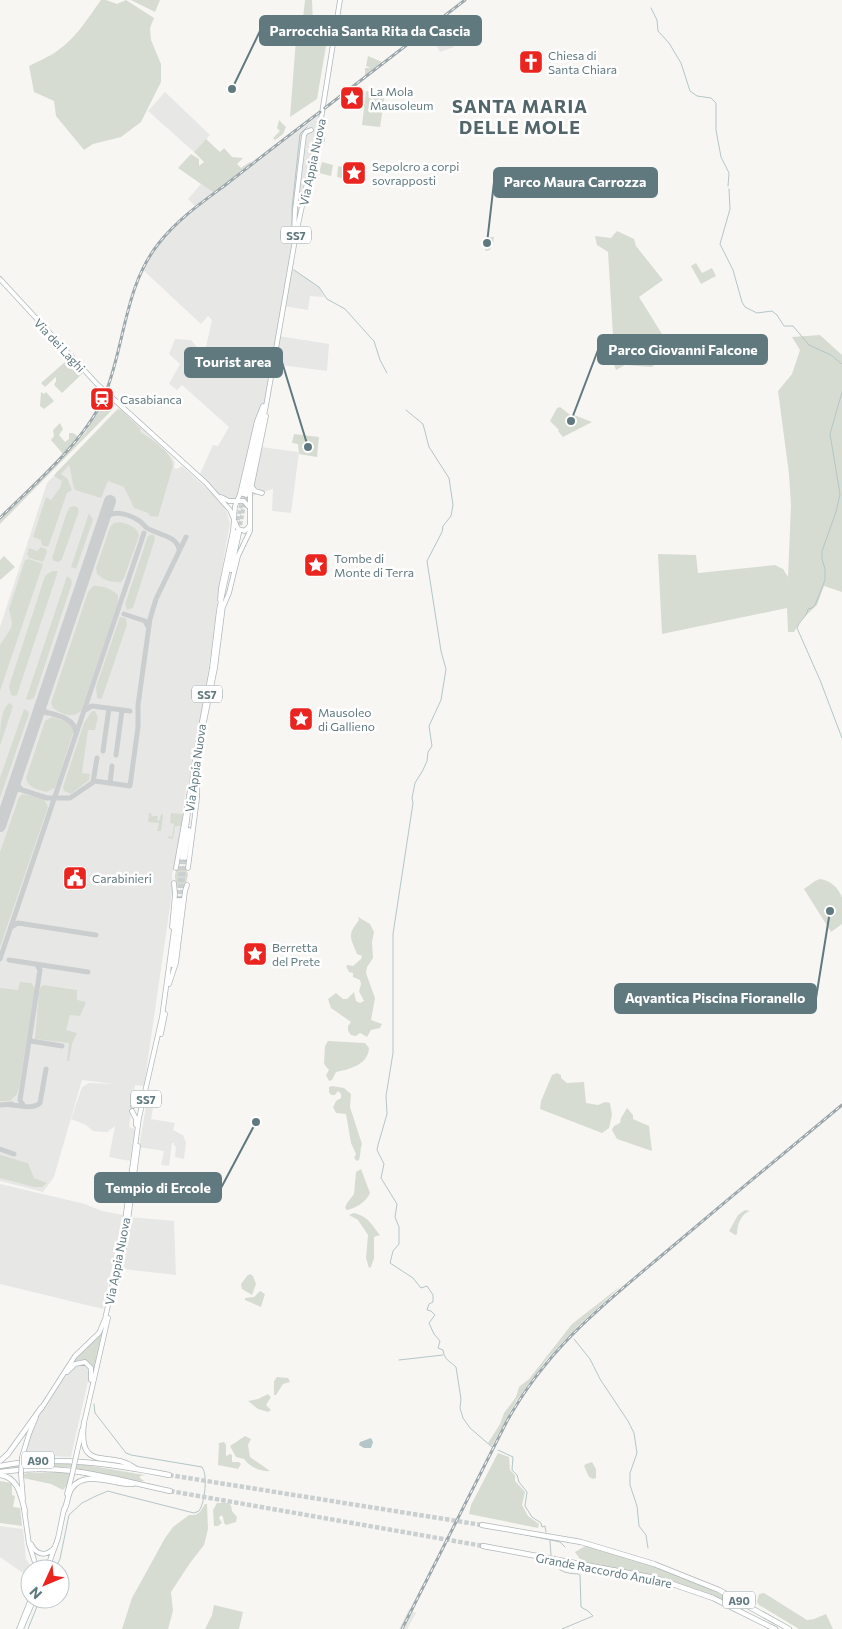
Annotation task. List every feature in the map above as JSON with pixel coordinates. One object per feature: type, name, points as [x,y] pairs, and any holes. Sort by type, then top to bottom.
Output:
[{"type":"highway","points":[[0,1461],[8,1454],[41,1408]]},
{"type":"highway","points":[[84,1422],[83,1442],[90,1454],[102,1460],[128,1464],[136,1469]]},
{"type":"highway","name":"A90","points":[[0,1466],[38,1460],[64,1460],[169,1475]]},
{"type":"highway","name":"A90","points":[[0,1474],[34,1469],[62,1469],[88,1472],[170,1491]]},
{"type":"highway","points":[[0,1474],[10,1478],[16,1484],[24,1511]]},
{"type":"highway","points":[[64,1510],[72,1488],[83,1480],[98,1479],[124,1484],[135,1483]]},
{"type":"highway","name":"Grande Raccordo Anulare","points":[[482,1525],[581,1542],[647,1561],[719,1590],[789,1629]]},
{"type":"highway","name":"Grande Raccordo Anulare","points":[[483,1546],[655,1578],[713,1598],[775,1629]]},
{"type":"main road","name":"Via Appia Nuova","points":[[245,495],[264,406],[296,234],[314,155],[341,0]]},
{"type":"main road","name":"Via Appia Nuova","points":[[264,406],[294,233],[330,64]]},
{"type":"main road","points":[[294,233],[294,210],[304,135],[311,130]]},
{"type":"main road","points":[[314,155],[322,140],[322,135]]},
{"type":"main road","name":"Via dei Laghi","points":[[0,279],[97,384],[225,500],[245,501],[249,508]]},
{"type":"main road","points":[[221,610],[229,594],[238,556],[250,534],[249,508],[253,477],[265,425],[264,406]]},
{"type":"main road","points":[[221,610],[221,588],[237,501],[257,420],[264,406]]},
{"type":"main road","points":[[253,477],[253,488],[256,492],[262,494]]},
{"type":"main road","name":"Via dei Laghi","points":[[212,489],[230,510],[234,521]]},
{"type":"main road","points":[[234,521],[241,531],[246,530],[250,525]]},
{"type":"main road","name":"Via Appia Nuova","points":[[184,858],[195,781],[199,735],[237,532]]},
{"type":"main road","points":[[188,868],[197,799],[195,781]]},
{"type":"main road","points":[[176,868],[188,796],[195,781]]},
{"type":"main road","points":[[168,983],[175,894],[174,884]]},
{"type":"main road","points":[[168,983],[176,963],[187,886]]},
{"type":"main road","name":"Via Appia Nuova","points":[[34,1559],[24,1511],[21,1474],[22,1457],[28,1434],[41,1408],[75,1356],[98,1334],[104,1323],[121,1247],[136,1140],[146,1087],[162,1017],[179,900]]},
{"type":"main road","name":"Via Appia Nuova","points":[[51,1559],[57,1543],[124,1248],[141,1120],[165,1019],[168,983]]},
{"type":"main road","points":[[136,1140],[136,1120],[133,1109],[140,1101],[146,1087]]},
{"type":"main road","points":[[57,1384],[75,1364],[86,1362],[92,1372],[88,1404]]},
{"type":"main road","points":[[28,1538],[34,1550],[40,1554],[50,1552],[57,1543]]},
{"type":"main road","points":[[20,1629],[29,1609]]},
{"type":"shaded area","points":[[101,0],[117,4],[126,0],[154,18],[150,28],[151,40],[161,64],[161,82],[141,122],[121,137],[93,144],[84,150],[56,116],[54,101],[34,92],[29,66],[64,46]]},
{"type":"shaded area","points":[[131,0],[160,0],[155,12]]},
{"type":"shaded area","points":[[305,0],[312,0],[313,26],[308,26],[308,23],[303,18]]},
{"type":"shaded area","points":[[443,24],[447,25],[454,47],[440,52],[430,33]]},
{"type":"shaded area","points":[[299,31],[327,40],[317,99],[290,117],[296,39]]},
{"type":"shaded area","points":[[368,56],[382,62],[365,76],[365,68],[370,68],[366,66]]},
{"type":"shaded area","points":[[366,91],[385,94],[380,127],[362,125]]},
{"type":"shaded area","points":[[165,92],[210,135],[194,152],[148,111]]},
{"type":"shaded area","points":[[318,116],[321,119],[290,267],[319,287],[324,297],[310,296],[308,310],[283,306],[279,336],[329,344],[327,371],[273,364],[261,447],[299,452],[291,513],[272,511],[273,489],[237,501],[221,498],[199,476],[213,445],[218,446],[229,427],[182,385],[177,390],[169,384],[180,364],[169,354],[175,339],[191,340],[204,356],[212,320],[208,316],[201,324],[143,270],[158,243],[182,219],[197,208],[188,199],[201,184],[215,194]]},
{"type":"shaded area","points":[[279,120],[286,127],[283,134],[275,140],[273,138],[280,131],[277,128]]},
{"type":"shaded area","points":[[206,139],[220,152],[224,148],[232,157],[243,158],[237,164],[241,168],[251,163],[214,193],[178,168],[191,154],[199,159],[199,166],[204,162],[194,152]]},
{"type":"shaded area","points":[[322,162],[333,165],[331,176],[319,173]]},
{"type":"shaded area","points":[[338,166],[348,168],[346,179],[337,177]]},
{"type":"shaded area","points":[[617,231],[634,239],[636,246],[663,280],[639,297],[667,342],[658,361],[652,367],[625,365],[616,370],[609,352],[614,352],[608,252],[597,245],[595,236],[611,238]]},
{"type":"shaded area","points":[[494,237],[493,245],[490,250],[486,251],[481,241]]},
{"type":"shaded area","points":[[696,263],[702,273],[712,268],[716,276],[701,284],[691,266]]},
{"type":"shaded area","points":[[820,335],[842,355],[842,592],[824,586],[817,605],[801,620],[794,632],[788,632],[787,608],[662,634],[658,554],[696,555],[698,573],[775,565],[783,569],[788,577],[791,505],[789,474],[778,391],[792,374],[800,350],[792,337]]},
{"type":"shaded area","points":[[66,361],[73,362],[83,373],[62,393],[54,385],[56,377],[45,387],[41,383]]},
{"type":"shaded area","points":[[41,392],[44,394],[46,392],[54,401],[44,409],[40,406]]},
{"type":"shaded area","points":[[107,395],[115,403],[113,409],[0,524],[0,520],[85,433]]},
{"type":"shaded area","points":[[560,407],[573,417],[574,415],[592,422],[563,437],[550,421],[557,408]]},
{"type":"shaded area","points":[[118,408],[172,457],[175,462],[174,468],[177,469],[182,466],[216,497],[226,510],[230,523],[191,777],[185,795],[176,862],[172,874],[173,886],[144,1086],[135,1085],[129,1127],[135,1129],[130,1161],[109,1157],[115,1126],[107,1132],[93,1131],[86,1125],[71,1119],[82,1087],[89,1083],[113,1084],[82,1080],[54,1177],[43,1192],[0,1181],[0,627],[47,483]]},
{"type":"shaded area","points":[[117,410],[121,410],[141,429],[140,432],[161,446],[172,461],[173,466],[158,517],[150,516],[148,513],[134,508],[124,487],[108,481],[101,498],[75,490],[69,465],[61,474],[67,478],[72,490],[67,493],[49,545],[47,547],[42,545],[41,540],[33,537],[46,497],[51,500],[60,488],[62,481],[54,476]]},
{"type":"shaded area","points":[[60,423],[63,429],[59,435],[65,442],[69,439],[69,433],[79,437],[63,454],[51,440],[54,436],[53,430]]},
{"type":"shaded area","points":[[294,434],[319,437],[317,457],[299,454],[298,444],[292,443]]},
{"type":"shaded area","points":[[75,506],[79,511],[62,559],[59,562],[54,561],[52,558],[67,512],[70,507]]},
{"type":"shaded area","points":[[89,513],[93,520],[76,569],[71,567]]},
{"type":"shaded area","points":[[120,522],[134,528],[139,536],[124,578],[121,582],[114,582],[99,576],[96,568],[110,527],[114,523]]},
{"type":"shaded area","points":[[154,535],[155,539],[133,608],[127,610],[125,604],[148,536]]},
{"type":"shaded area","points":[[41,547],[46,549],[47,552],[43,562],[29,558],[27,554],[29,548],[37,551]]},
{"type":"shaded area","points":[[4,556],[15,567],[0,580],[0,560]]},
{"type":"shaded area","points":[[29,559],[43,564],[0,691],[0,645],[11,628],[12,623],[9,609],[25,560]]},
{"type":"shaded area","points":[[52,571],[58,571],[17,695],[14,696],[11,695],[9,686],[45,576]]},
{"type":"shaded area","points":[[67,576],[71,579],[72,583],[34,698],[29,700],[26,699]]},
{"type":"shaded area","points":[[93,586],[113,591],[118,595],[118,602],[81,711],[74,715],[67,715],[53,708],[51,703],[88,592]]},
{"type":"shaded area","points":[[120,617],[126,618],[127,625],[102,698],[100,699],[97,698],[96,687]]},
{"type":"shaded area","points":[[10,703],[13,706],[0,746],[2,715]]},
{"type":"shaded area","points":[[24,709],[29,714],[0,798],[0,778]]},
{"type":"shaded area","points":[[92,711],[95,711],[98,717],[95,730],[88,730],[82,773],[90,774],[89,780],[71,794],[64,791],[63,787],[84,723]]},
{"type":"shaded area","points":[[52,717],[68,722],[74,730],[55,788],[46,792],[31,786],[26,778],[45,721]]},
{"type":"shaded area","points":[[23,794],[44,799],[48,807],[0,947],[0,852],[19,797]]},
{"type":"shaded area","points":[[149,813],[151,813],[152,817],[158,816],[157,820],[159,821],[161,814],[163,815],[161,831],[157,831],[159,823],[148,822]]},
{"type":"shaded area","points":[[171,813],[183,814],[181,826],[175,826],[173,839],[168,838],[168,836],[172,837],[174,824],[170,823]]},
{"type":"shaded area","points":[[179,868],[186,869],[188,874],[186,884],[181,886],[177,884],[175,878],[175,873]]},
{"type":"shaded area","points":[[820,879],[834,885],[842,898],[842,924],[831,932],[804,889]]},
{"type":"shaded area","points":[[358,917],[370,924],[374,932],[372,942],[373,958],[367,967],[366,973],[375,998],[371,1020],[382,1024],[380,1028],[371,1030],[367,1037],[360,1033],[356,1036],[351,1035],[348,1031],[348,1026],[351,1022],[331,1008],[328,999],[336,993],[343,999],[347,999],[354,992],[356,1001],[360,1003],[364,1001],[359,991],[360,980],[353,977],[353,973],[349,972],[346,966],[353,966],[362,956],[357,954],[351,936],[359,920]]},
{"type":"shaded area","points":[[20,982],[31,983],[35,988],[19,1087],[17,1094],[10,1101],[0,1101],[0,988],[18,990]]},
{"type":"shaded area","points":[[43,985],[77,990],[77,1000],[86,1002],[80,1016],[70,1015],[66,1030],[77,1033],[72,1044],[69,1061],[67,1061],[69,1043],[35,1039],[39,993]]},
{"type":"shaded area","points":[[328,1041],[365,1043],[369,1048],[368,1054],[362,1062],[352,1068],[336,1072],[332,1080],[329,1081],[326,1075],[329,1070],[324,1064],[325,1046]]},
{"type":"shaded area","points":[[557,1073],[567,1083],[584,1082],[586,1103],[598,1105],[605,1102],[610,1103],[612,1115],[609,1128],[602,1133],[540,1109],[541,1101],[552,1075]]},
{"type":"shaded area","points":[[329,1087],[344,1088],[351,1094],[350,1107],[362,1144],[359,1160],[357,1161],[354,1158],[356,1154],[351,1143],[346,1114],[336,1113],[333,1107],[336,1101],[341,1098],[341,1094],[338,1091],[335,1095],[331,1095]]},
{"type":"shaded area","points":[[146,1106],[153,1107],[151,1119],[175,1123],[173,1130],[183,1135],[186,1143],[184,1159],[175,1157],[176,1146],[174,1146],[174,1143],[172,1143],[169,1166],[161,1165],[164,1151],[139,1147]]},
{"type":"shaded area","points":[[627,1108],[633,1115],[633,1119],[649,1126],[652,1151],[617,1139],[612,1130],[614,1126],[620,1123]]},
{"type":"shaded area","points":[[0,1155],[28,1163],[34,1178],[47,1183],[42,1187],[34,1187],[0,1178]]},
{"type":"shaded area","points":[[361,1169],[370,1193],[360,1204],[347,1210],[345,1208],[347,1203],[354,1194],[356,1172]]},
{"type":"shaded area","points":[[0,1184],[123,1215],[103,1309],[0,1284]]},
{"type":"shaded area","points":[[745,1210],[750,1211],[742,1217],[737,1234],[735,1235],[729,1231],[738,1215]]},
{"type":"shaded area","points":[[354,1213],[372,1224],[380,1235],[374,1237],[374,1258],[369,1268],[366,1258],[368,1235],[358,1220],[349,1215]]},
{"type":"shaded area","points":[[130,1217],[174,1221],[176,1275],[123,1269]]},
{"type":"shaded area","points":[[250,1274],[253,1276],[256,1284],[252,1295],[242,1289],[241,1284]]},
{"type":"shaded area","points":[[622,1285],[578,1326],[547,1359],[517,1400],[492,1446],[488,1443],[500,1424],[504,1413],[516,1397],[519,1387],[529,1379],[572,1324]]},
{"type":"shaded area","points":[[260,1291],[265,1294],[261,1307],[245,1300],[245,1298],[254,1297]]},
{"type":"shaded area","points":[[104,1327],[94,1372],[86,1361],[73,1362],[97,1337]]},
{"type":"shaded area","points":[[81,1363],[89,1368],[90,1372],[71,1457],[43,1456],[24,1458],[32,1428],[54,1391],[75,1365]]},
{"type":"shaded area","points":[[277,1377],[288,1378],[290,1382],[283,1384],[276,1395],[274,1395],[274,1381]]},
{"type":"shaded area","points":[[268,1394],[271,1397],[266,1405],[271,1410],[268,1412],[258,1409],[248,1401],[258,1399]]},
{"type":"shaded area","points":[[245,1436],[251,1439],[248,1445],[250,1457],[270,1471],[263,1471],[249,1464],[244,1459],[236,1457],[230,1446]]},
{"type":"shaded area","points":[[371,1438],[373,1442],[371,1448],[364,1448],[359,1445],[360,1442]]},
{"type":"shaded area","points":[[224,1442],[226,1445],[226,1456],[232,1455],[232,1462],[239,1462],[241,1464],[238,1469],[218,1465],[219,1443]]},
{"type":"shaded area","points":[[498,1453],[509,1457],[510,1470],[515,1475],[515,1481],[525,1492],[522,1505],[528,1516],[539,1524],[538,1528],[469,1514],[471,1505]]},
{"type":"shaded area","points":[[592,1462],[596,1469],[596,1478],[593,1479],[589,1477],[584,1466]]},
{"type":"shaded area","points":[[33,1463],[80,1464],[145,1475],[140,1476],[144,1481],[139,1482],[69,1467],[31,1467],[0,1471],[0,1468]]},
{"type":"shaded area","points":[[65,1472],[69,1476],[67,1485],[63,1490],[51,1484],[23,1478],[24,1474],[28,1473]]},
{"type":"shaded area","points":[[0,1481],[12,1483],[12,1495],[15,1496],[13,1507],[20,1508],[22,1526],[0,1523]]},
{"type":"shaded area","points":[[217,1503],[228,1503],[231,1505],[232,1511],[237,1517],[236,1522],[226,1525],[221,1515],[219,1518],[222,1523],[214,1526],[213,1510]]},
{"type":"shaded area","points":[[205,1504],[207,1504],[208,1529],[204,1545],[171,1592],[173,1611],[168,1629],[122,1629],[132,1598],[165,1538],[173,1527],[189,1515],[195,1515],[200,1512]]},
{"type":"shaded area","points":[[0,1526],[23,1529],[26,1559],[20,1559],[20,1571],[0,1557]]},
{"type":"shaded area","points":[[587,1545],[668,1572],[745,1606],[743,1610],[704,1593],[665,1580],[582,1562],[575,1552]]},
{"type":"shaded area","points":[[764,1593],[807,1620],[826,1614],[833,1629],[799,1629],[759,1605],[757,1602],[759,1594]]},
{"type":"shaded area","points":[[214,1605],[243,1612],[239,1629],[205,1629],[212,1615]]},
{"type":"shaded area","points":[[409,1609],[416,1613],[407,1629],[399,1629]]},
{"type":"waterway","points":[[651,8],[657,20],[658,31],[669,43],[681,63],[690,91],[697,96],[711,98],[716,103],[716,130],[721,157],[729,173],[728,186]]},
{"type":"waterway","points":[[292,225],[300,134],[307,127]]},
{"type":"waterway","points":[[729,189],[730,209],[720,244],[733,270],[745,307],[757,313],[772,311],[784,326],[793,326],[809,345],[831,355],[842,364]]},
{"type":"waterway","points":[[290,242],[292,229]]},
{"type":"waterway","points":[[294,270],[319,287],[327,299],[345,309],[374,341],[380,360],[387,373]]},
{"type":"waterway","points":[[842,392],[830,434],[840,494],[836,512],[822,551],[825,580],[815,605],[808,609],[797,628],[820,680],[842,738]]},
{"type":"waterway","points":[[406,410],[423,424],[429,447],[449,478],[453,505],[451,516],[443,526],[442,532],[427,561],[441,651],[446,669],[441,700],[429,726],[432,746],[428,752],[423,770],[415,783],[412,798],[413,803],[393,934],[393,1053],[386,1096],[387,1114],[377,1150],[384,1164],[381,1178],[397,1204],[395,1217],[399,1227],[399,1244],[393,1251],[390,1263],[413,1278],[421,1288],[427,1286],[433,1295],[433,1302],[429,1304],[427,1310],[435,1315],[429,1323],[440,1341],[438,1348],[443,1350],[446,1358],[456,1367],[461,1399],[460,1408],[463,1418],[470,1428],[492,1447]]},
{"type":"waterway","points":[[574,1339],[590,1359],[600,1379],[634,1433],[637,1453],[630,1473],[630,1485],[637,1506],[639,1526],[646,1535],[648,1548]]},
{"type":"waterway","points":[[399,1360],[443,1355]]},
{"type":"waterway","points":[[60,1559],[69,1515],[82,1503],[108,1491],[194,1513],[199,1511],[203,1502],[205,1476],[202,1467],[126,1453],[95,1413],[94,1404]]},
{"type":"waterway","points":[[498,1450],[513,1457],[512,1470],[527,1492],[525,1506],[532,1517],[541,1523],[542,1527],[545,1526],[546,1532]]},
{"type":"waterway","points":[[507,1531],[560,1542],[565,1547]]},
{"type":"waterway","points":[[550,1541],[551,1555]]},
{"type":"waterway","points":[[554,1561],[563,1572],[580,1575],[581,1607],[593,1616],[562,1629]]},
{"type":"waterway","points":[[28,1629],[36,1609]]},
{"type":"taxiway","points":[[103,521],[106,517],[115,513],[129,516],[147,528],[170,538],[179,549]]},
{"type":"taxiway","points":[[0,959],[144,533]]},
{"type":"taxiway","points":[[10,795],[19,789],[47,798],[70,798],[95,781],[130,786],[138,727],[138,705],[150,619],[156,599],[186,537]]},
{"type":"taxiway","points":[[124,614],[145,621],[148,627]]},
{"type":"taxiway","points":[[42,701],[43,709],[47,713]]},
{"type":"taxiway","points":[[85,710],[92,706],[130,711]]},
{"type":"taxiway","points":[[103,751],[109,708]]},
{"type":"taxiway","points":[[116,755],[122,710]]},
{"type":"taxiway","points":[[36,718],[45,712],[60,716],[72,724],[76,733]]},
{"type":"taxiway","points":[[93,782],[97,758]]},
{"type":"taxiway","points":[[110,783],[112,766]]},
{"type":"taxiway","points":[[17,776],[16,783],[21,789]]},
{"type":"taxiway","points":[[11,927],[18,923],[96,935]]},
{"type":"taxiway","points":[[9,960],[88,972]]},
{"type":"taxiway","points":[[23,1105],[20,1100],[40,970],[37,965]]},
{"type":"taxiway","points":[[30,1039],[31,1041],[62,1046]]},
{"type":"taxiway","points":[[10,1105],[30,1107],[40,1103],[46,1069]]},
{"type":"taxiway","points":[[0,1105],[12,1104]]},
{"type":"taxiway","points":[[0,1149],[14,1154]]},
{"type":"runway","points":[[0,826],[110,501]]},
{"type":"tunnel","points":[[237,526],[243,494]]},
{"type":"tunnel","points":[[239,531],[246,495]]},
{"type":"tunnel","points":[[178,900],[182,858]]},
{"type":"tunnel","points":[[181,900],[185,858]]},
{"type":"tunnel","points":[[169,1475],[482,1525]]},
{"type":"tunnel","points":[[170,1491],[483,1546]]},
{"type":"railway","points":[[325,108],[465,0]]},
{"type":"railway","points":[[0,518],[60,459],[87,426],[98,409],[112,373],[132,296],[148,259],[159,243],[190,212],[320,112]]},
{"type":"railway","points":[[402,1629],[507,1421],[540,1371],[579,1328],[621,1290],[842,1105]]},
{"type":"place","name":"Chiesa di Santa Chiara","points":[[531,62]]},
{"type":"place","name":"Parrocchia Santa Rita da Cascia","points":[[232,89]]},
{"type":"place","name":"La Mola Mausoleum","points":[[352,98]]},
{"type":"place","name":"Sepolcro a corpi sovrapposti","points":[[354,173]]},
{"type":"place","name":"Parco Maura Carrozza","points":[[487,243]]},
{"type":"place","name":"Casabianca","points":[[102,399]]},
{"type":"place","name":"Parco Giovanni Falcone","points":[[571,421]]},
{"type":"place","name":"Tourist area","points":[[308,447]]},
{"type":"place","name":"Tombe di Monte di Terra","points":[[316,565]]},
{"type":"place","name":"Mausoleo di Gallieno","points":[[301,719]]},
{"type":"place","name":"Carabinieri","points":[[75,878]]},
{"type":"place","name":"Aqvantica Piscina Fioranello","points":[[830,911]]},
{"type":"place","name":"Berretta del Prete","points":[[255,954]]},
{"type":"place","name":"Tempio di Ercole","points":[[256,1122]]},
{"type":"district","name":"SANTA MARIA DELLE MOLE","points":[[520,116]]}]
